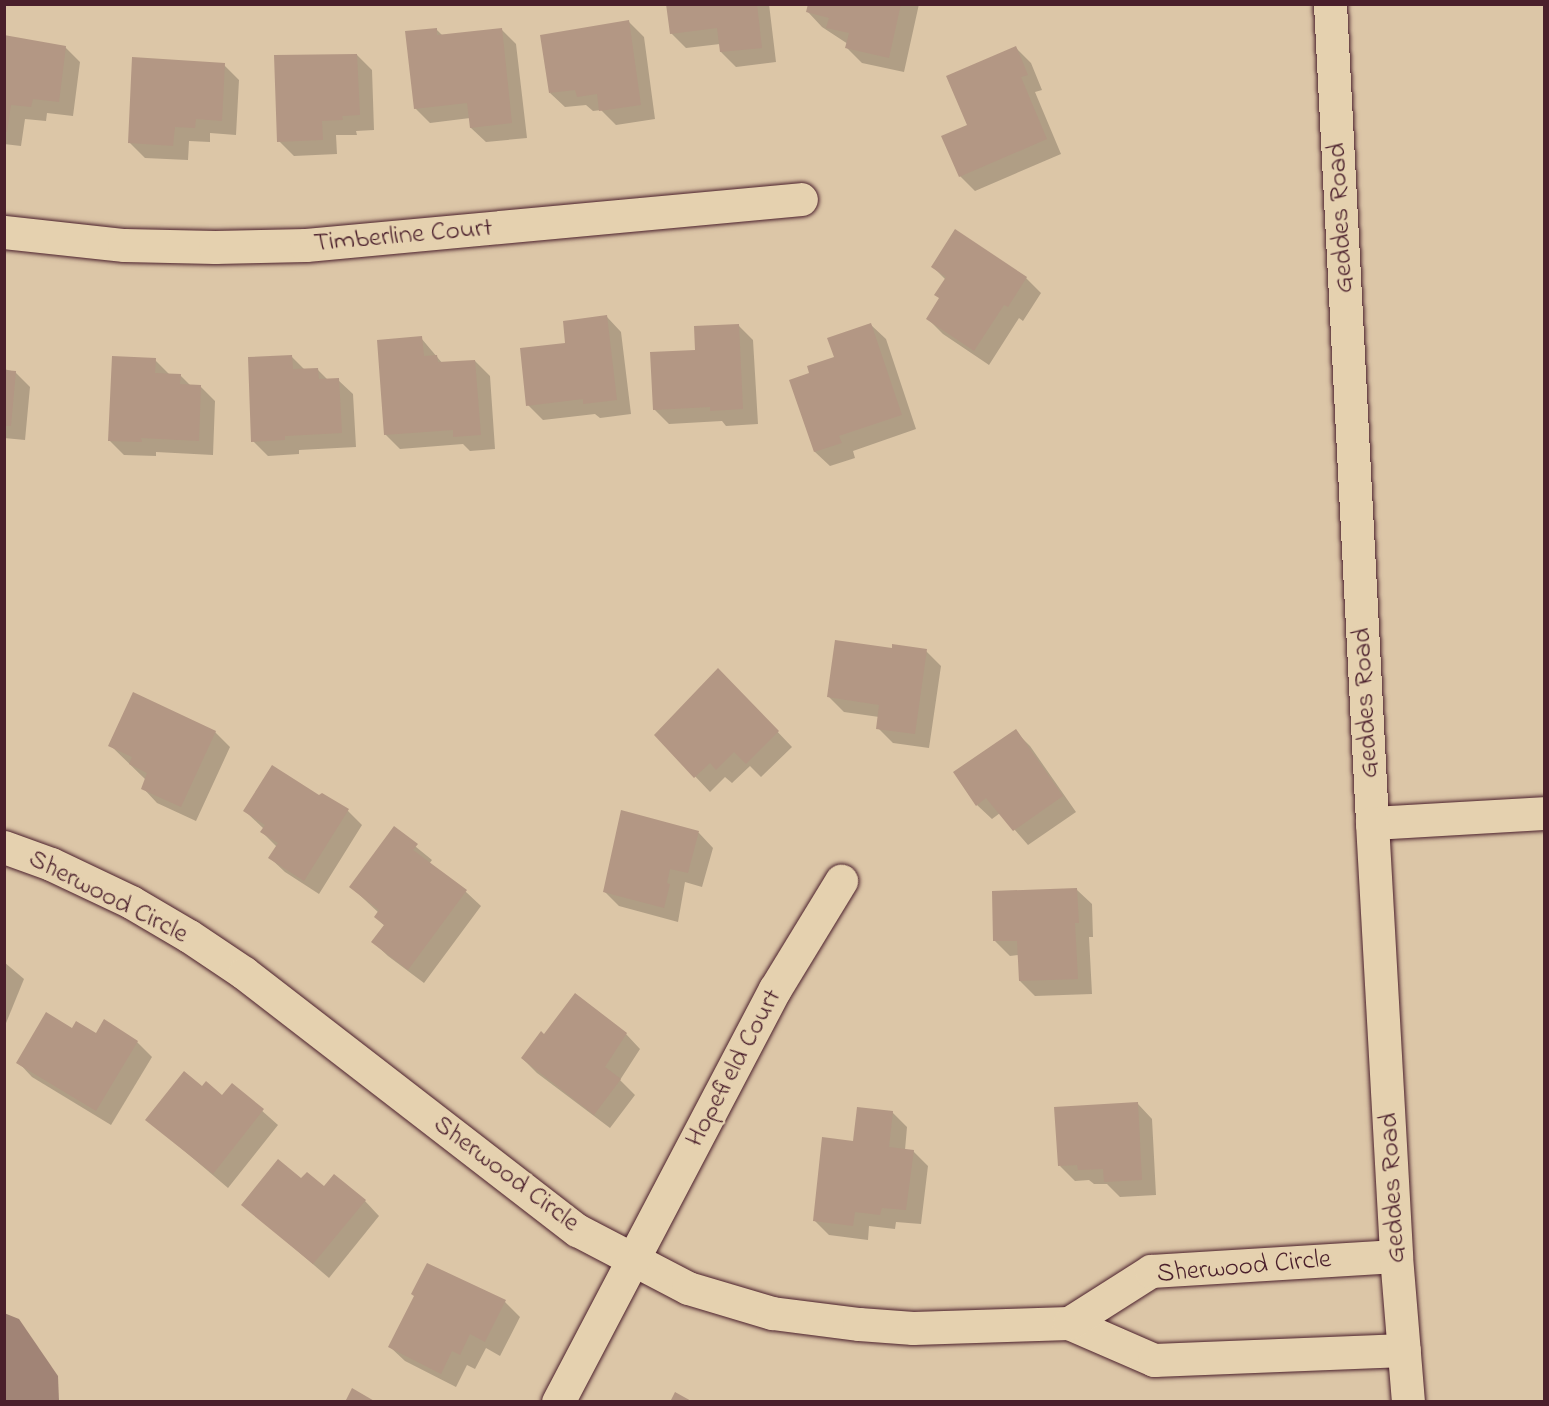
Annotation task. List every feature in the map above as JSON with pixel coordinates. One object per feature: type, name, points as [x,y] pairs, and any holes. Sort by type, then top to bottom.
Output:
[{"type":"street","name":"Geddes Road","points":[[1330,4],[1396,1256],[1408,1401]]},
{"type":"street","name":"Timberline Court","points":[[4,232],[124,244],[215,247],[306,245],[801,199]]},
{"type":"street","points":[[1372,823],[1545,813]]},
{"type":"street","name":"Sherwood Circle","points":[[4,847],[51,864],[131,902],[189,936],[244,974],[577,1230],[688,1288],[772,1313],[859,1324],[913,1328],[1069,1323],[1154,1360],[1404,1350]]},
{"type":"street","name":"Hopefield Court","points":[[558,1401],[775,989],[841,881]]},
{"type":"street","name":"Sherwood Circle","points":[[1069,1323],[1151,1271],[1396,1256]]},
{"type":"shaded area","points":[[4,1313],[19,1319],[58,1376],[59,1401],[5,1401]]},
{"type":"building","points":[[666,4],[757,4],[762,48],[720,52],[717,28],[670,34]]},
{"type":"building","points":[[808,4],[901,4],[889,58],[845,48],[849,33],[826,28],[829,18],[806,12]]},
{"type":"building","points":[[629,20],[641,105],[599,111],[597,94],[577,97],[575,90],[549,93],[540,35]]},
{"type":"building","points":[[437,28],[437,35],[502,28],[512,123],[470,128],[467,103],[414,109],[405,31]]},
{"type":"building","points":[[4,35],[66,46],[59,102],[33,99],[31,107],[11,105],[7,132],[4,132]]},
{"type":"building","points":[[1016,46],[1028,75],[1021,77],[1047,139],[959,177],[941,136],[967,125],[946,76]]},
{"type":"building","points":[[357,54],[360,115],[342,116],[343,120],[322,121],[323,140],[277,142],[274,55]]},
{"type":"building","points":[[132,57],[225,63],[222,121],[196,119],[195,128],[175,127],[173,146],[128,143]]},
{"type":"building","points":[[955,229],[1027,277],[1008,307],[1004,305],[974,351],[926,319],[939,298],[934,295],[946,277],[931,267]]},
{"type":"building","points":[[607,315],[617,400],[583,404],[583,399],[526,406],[520,348],[565,343],[563,321]]},
{"type":"building","points":[[871,323],[902,415],[839,436],[842,443],[814,452],[789,380],[809,373],[807,366],[834,357],[827,338]]},
{"type":"building","points":[[739,324],[743,409],[710,411],[710,407],[653,410],[650,352],[695,350],[694,326]]},
{"type":"building","points":[[422,336],[424,356],[437,355],[438,362],[475,360],[481,435],[453,437],[453,430],[384,435],[377,340]]},
{"type":"building","points":[[292,355],[293,369],[318,368],[319,379],[339,378],[342,433],[285,436],[285,440],[251,442],[248,357]]},
{"type":"building","points":[[112,356],[156,358],[155,373],[181,374],[180,384],[201,385],[199,441],[141,438],[142,442],[108,441]]},
{"type":"building","points":[[4,370],[16,371],[11,426],[4,426]]},
{"type":"building","points":[[835,640],[892,648],[892,644],[927,649],[915,734],[876,729],[879,705],[827,697]]},
{"type":"building","points":[[718,668],[779,731],[746,764],[734,752],[716,770],[710,763],[694,778],[654,735]]},
{"type":"building","points":[[133,692],[216,731],[181,807],[141,789],[147,773],[129,764],[132,757],[108,746]]},
{"type":"building","points":[[1016,729],[1063,796],[1013,831],[986,798],[976,806],[953,772]]},
{"type":"building","points":[[272,765],[319,795],[322,793],[349,809],[304,881],[268,858],[278,843],[260,832],[265,825],[243,811]]},
{"type":"building","points":[[621,810],[699,831],[688,873],[670,869],[667,883],[670,884],[664,908],[603,892]]},
{"type":"building","points":[[394,826],[418,844],[413,850],[467,890],[408,970],[371,942],[384,925],[374,917],[379,910],[349,887]]},
{"type":"building","points":[[1077,888],[1079,923],[1075,923],[1078,979],[1019,981],[1017,941],[993,941],[992,891]]},
{"type":"building","points":[[575,993],[627,1033],[605,1067],[621,1079],[594,1115],[521,1058],[541,1031],[544,1034]]},
{"type":"building","points":[[46,1012],[72,1028],[76,1021],[96,1033],[104,1019],[138,1041],[96,1111],[16,1063]]},
{"type":"building","points":[[184,1071],[202,1086],[206,1081],[222,1095],[232,1083],[264,1109],[213,1174],[145,1120]]},
{"type":"building","points":[[1138,1102],[1142,1180],[1104,1182],[1103,1169],[1078,1170],[1077,1165],[1058,1166],[1054,1107]]},
{"type":"building","points":[[857,1107],[893,1111],[889,1147],[914,1150],[906,1210],[882,1208],[880,1215],[855,1212],[853,1226],[813,1221],[822,1137],[853,1141]]},
{"type":"building","points":[[278,1159],[301,1178],[307,1172],[324,1186],[334,1174],[366,1200],[313,1264],[241,1205]]},
{"type":"building","points":[[427,1263],[506,1300],[485,1342],[470,1334],[460,1355],[452,1351],[441,1374],[388,1347],[414,1296],[411,1294]]},
{"type":"building","points":[[352,1388],[376,1402],[345,1402]]},
{"type":"building","points":[[675,1392],[693,1402],[670,1402]]}]
